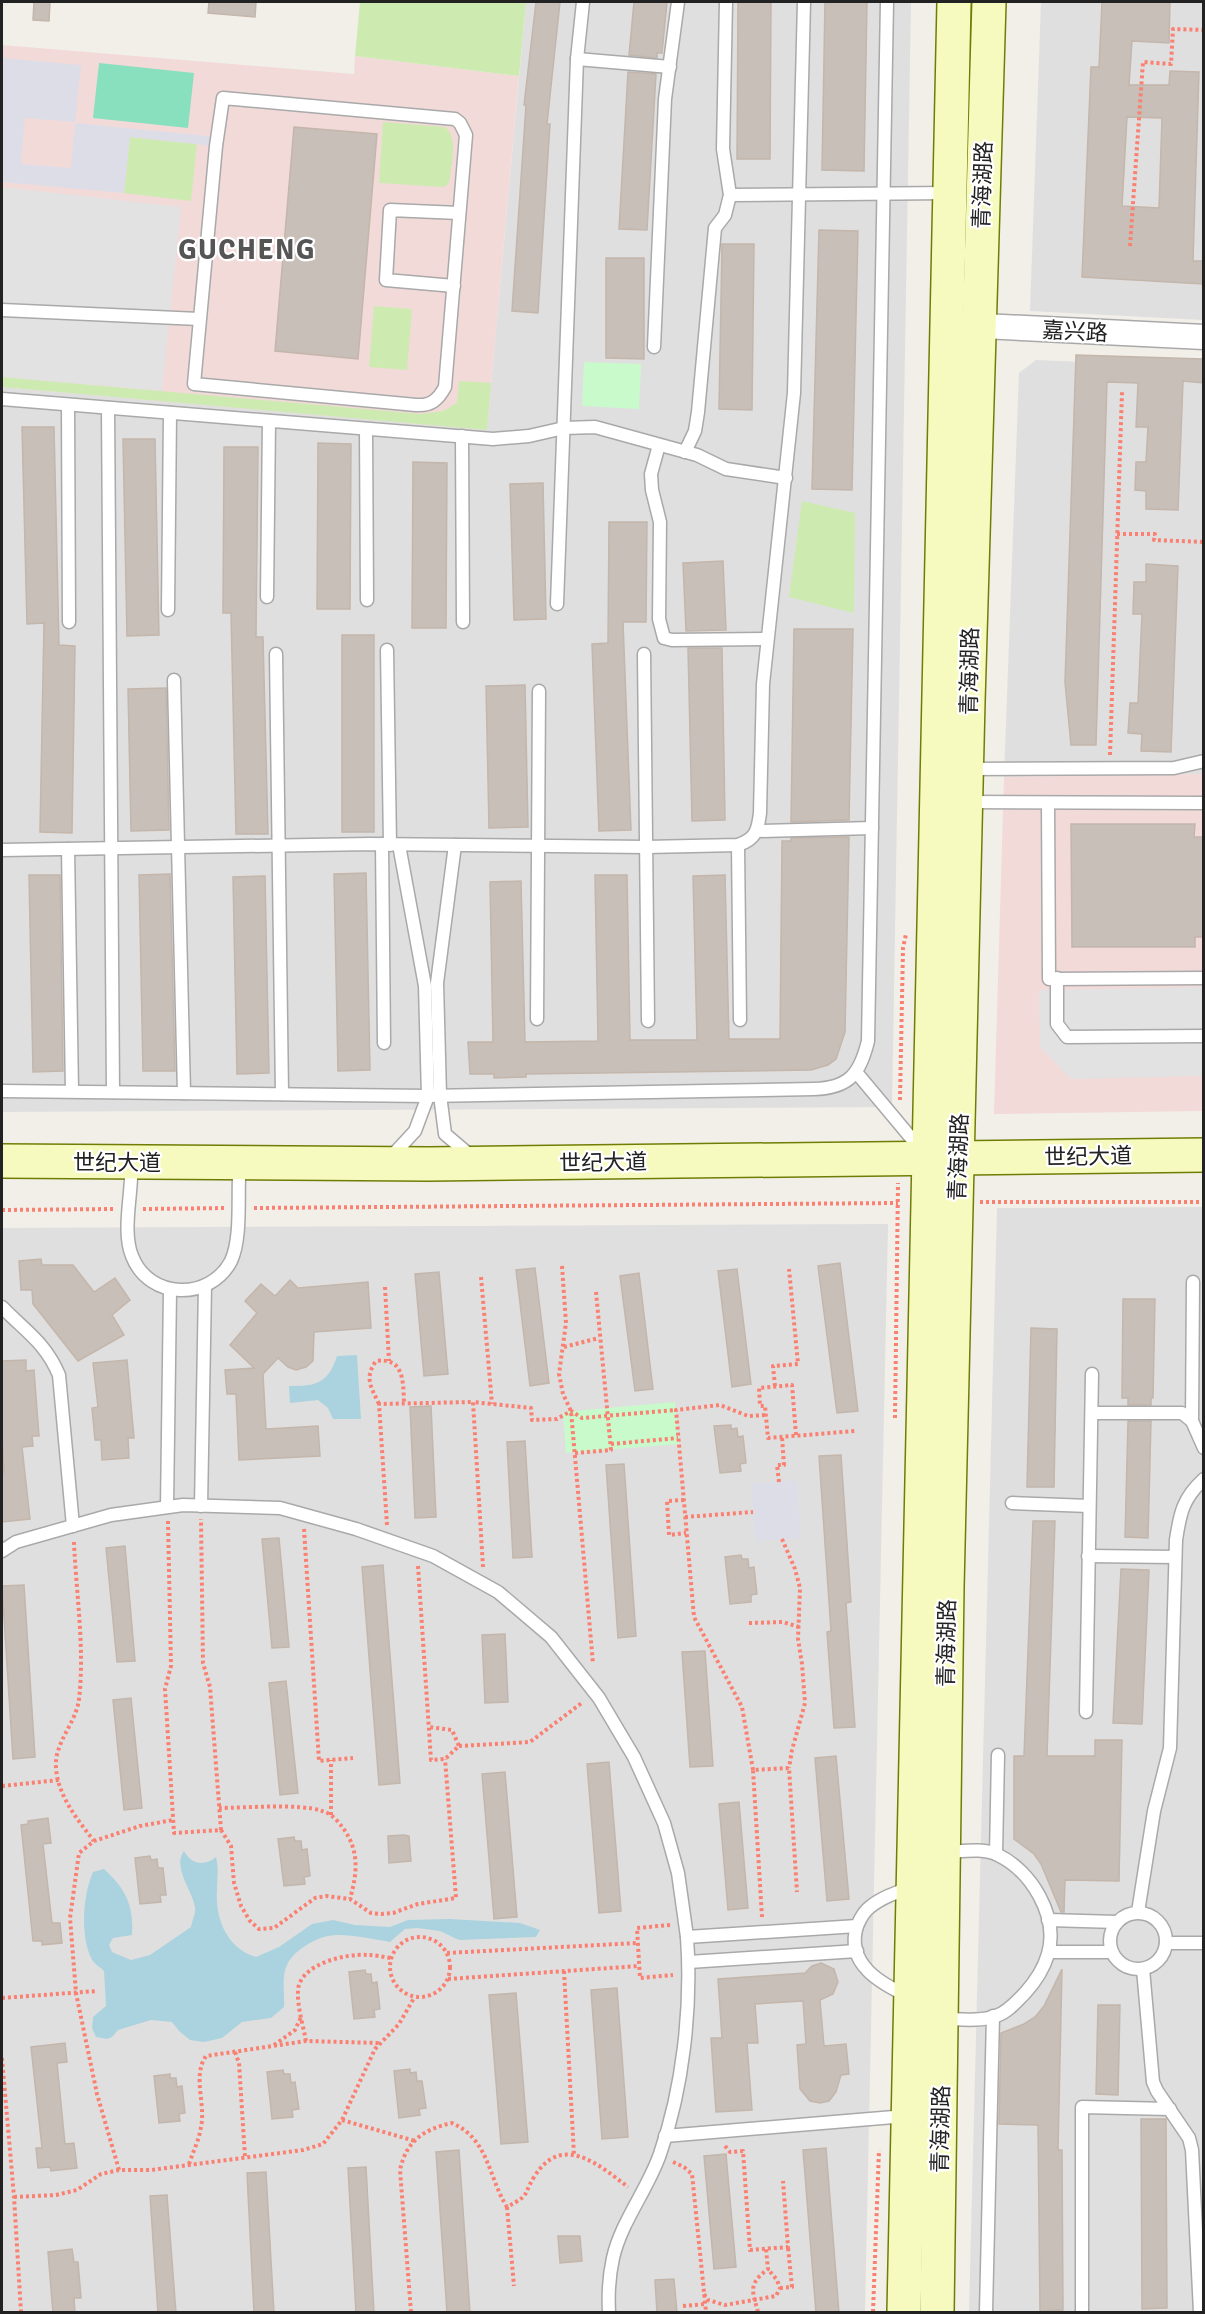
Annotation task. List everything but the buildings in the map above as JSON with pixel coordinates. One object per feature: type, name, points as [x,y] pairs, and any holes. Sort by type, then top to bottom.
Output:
[{"type":"main road","name":"青海湖路","points":[[943,1179],[966,802],[978,326],[965,193],[954,2]]},
{"type":"main road","name":"青海湖路","points":[[904,2313],[908,2115],[923,2015],[929,1852],[943,1179],[946,324],[989,2]]},
{"type":"main road","name":"世纪大道","points":[[2,1161],[480,1163],[943,1179],[1203,1155]]},
{"type":"main road","name":"世纪大道","points":[[2,1180],[130,1194],[238,1193],[428,1181],[1203,1178]]},
{"type":"main road","name":"青海湖路","points":[[929,1852],[913,1886],[923,2015],[937,2313]]},
{"type":"street","name":"嘉兴路","points":[[946,324],[1203,337]]},
{"type":"lane","points":[[557,604],[577,59],[583,2]]},
{"type":"lane","points":[[654,347],[665,99],[678,2]]},
{"type":"lane","points":[[685,452],[695,430],[698,412],[715,228],[725,215],[730,195],[723,149],[726,2]]},
{"type":"lane","points":[[2,850],[390,845],[646,847],[738,845],[749,841],[758,831],[763,684],[794,393],[801,194],[804,2]]},
{"type":"lane","points":[[2,1091],[434,1096],[832,1088],[848,1081],[856,1072],[863,1061],[868,1041],[888,2]]},
{"type":"lane","points":[[577,59],[670,67]]},
{"type":"lane","points":[[223,98],[455,119],[460,123],[466,135],[459,213],[445,387],[435,401],[423,406],[194,384],[223,98]]},
{"type":"lane","points":[[730,195],[965,193]]},
{"type":"lane","points":[[453,286],[386,280],[390,210],[459,213]]},
{"type":"lane","points":[[2,310],[199,319]]},
{"type":"lane","points":[[2,399],[493,439],[529,436],[564,428],[595,427],[697,455],[726,469],[786,478]]},
{"type":"lane","points":[[68,405],[69,622]]},
{"type":"lane","points":[[108,408],[113,1092]]},
{"type":"lane","points":[[168,610],[170,413]]},
{"type":"lane","points":[[267,597],[269,421]]},
{"type":"lane","points":[[366,429],[367,600]]},
{"type":"lane","points":[[462,436],[464,622]]},
{"type":"lane","points":[[659,445],[651,474],[652,490],[660,522],[659,619],[664,638],[672,640],[767,639]]},
{"type":"lane","points":[[384,1042],[390,845],[387,650]]},
{"type":"lane","points":[[276,654],[282,1094]]},
{"type":"lane","points":[[644,654],[648,1021]]},
{"type":"lane","points":[[174,680],[184,1093]]},
{"type":"lane","points":[[537,1018],[539,691]]},
{"type":"lane","points":[[967,768],[1174,768],[1203,761]]},
{"type":"lane","points":[[966,802],[1203,804]]},
{"type":"lane","points":[[1048,803],[1049,978],[1203,978]]},
{"type":"lane","points":[[758,831],[872,828]]},
{"type":"lane","points":[[390,845],[425,986],[434,1096],[445,1134],[480,1163]]},
{"type":"lane","points":[[385,1164],[415,1131],[434,1096],[437,983],[455,845]]},
{"type":"lane","points":[[738,845],[740,1020]]},
{"type":"lane","points":[[68,849],[72,1091]]},
{"type":"lane","points":[[1057,978],[1057,1024],[1067,1037],[1203,1036]]},
{"type":"lane","points":[[856,1072],[943,1179]]},
{"type":"lane","points":[[130,1194],[128,1240],[132,1257],[141,1272],[154,1283],[170,1290],[188,1291],[205,1286],[220,1275],[231,1260],[236,1242],[238,1193]]},
{"type":"lane","points":[[1193,1282],[1192,1420],[1203,1448]]},
{"type":"lane","points":[[201,1506],[205,1286]]},
{"type":"lane","points":[[167,1507],[170,1290]]},
{"type":"lane","points":[[2,1307],[51,1357],[58,1375],[73,1526]]},
{"type":"lane","points":[[1086,1712],[1092,1374]]},
{"type":"lane","points":[[1092,1413],[1182,1413],[1192,1420]]},
{"type":"lane","points":[[1138,1912],[1154,1811],[1170,1748],[1175,1557],[1181,1510],[1191,1490],[1203,1479]]},
{"type":"lane","points":[[1012,1503],[1089,1506]]},
{"type":"lane","points":[[2,1551],[16,1542],[111,1515],[167,1507],[280,1508],[433,1556],[498,1592],[551,1637],[595,1693],[634,1757],[664,1823],[678,1873],[686,1931],[688,1968],[677,2095],[660,2156],[613,2256],[608,2287],[609,2313]]},
{"type":"lane","points":[[1088,1556],[1175,1557]]},
{"type":"lane","points":[[996,1854],[998,1755]]},
{"type":"lane","points":[[913,1886],[884,1898],[868,1908],[857,1926],[855,1934],[859,1959],[877,1980],[923,2015],[983,2019],[1015,2004],[1042,1969],[1049,1952],[1048,1920],[1044,1904],[1033,1883],[996,1854],[929,1852]]},
{"type":"lane","points":[[1138,1912],[1155,1918],[1162,1925],[1166,1943],[1160,1960],[1143,1969],[1125,1966],[1117,1960],[1110,1943],[1111,1934],[1117,1922],[1129,1914],[1138,1912]]},
{"type":"lane","points":[[1048,1920],[1117,1922]]},
{"type":"lane","points":[[686,1931],[763,1932],[857,1926]]},
{"type":"lane","points":[[1166,1943],[1203,1943]]},
{"type":"lane","points":[[688,1968],[857,1951]]},
{"type":"lane","points":[[1049,1952],[1112,1952]]},
{"type":"lane","points":[[1143,1969],[1153,2082],[1189,2138],[1192,2150],[1200,2313]]},
{"type":"lane","points":[[986,2313],[993,2016]]},
{"type":"lane","points":[[1082,2313],[1082,2107],[1170,2109]]},
{"type":"lane","points":[[665,2136],[908,2115]]},
{"type":"path","points":[[1130,246],[1143,62],[1171,64],[1173,29],[1203,30]]},
{"type":"path","points":[[1110,768],[1122,392]]},
{"type":"path","points":[[1117,534],[1155,534],[1154,540],[1203,542]]},
{"type":"path","points":[[2,1210],[130,1194],[943,1179],[1203,1202]]},
{"type":"path","points":[[417,1550],[431,1760],[445,1759],[459,1746],[530,1742],[595,1693],[571,1411],[563,1394],[559,1374],[566,1323],[562,1266]]},
{"type":"path","points":[[775,1386],[773,1366],[798,1364],[789,1269]]},
{"type":"path","points":[[481,1277],[492,1404]]},
{"type":"path","points":[[385,1287],[389,1361]]},
{"type":"path","points":[[575,1452],[611,1450],[596,1292]]},
{"type":"path","points":[[564,1347],[599,1338]]},
{"type":"path","points":[[388,1540],[379,1404],[370,1385],[369,1371],[376,1361],[394,1363],[402,1374],[404,1402]]},
{"type":"path","points":[[796,1435],[792,1385],[759,1388],[760,1406],[765,1406],[768,1438],[855,1431]]},
{"type":"path","points":[[379,1404],[472,1402],[531,1408],[532,1420],[557,1419],[571,1411]]},
{"type":"path","points":[[472,1402],[484,1584]]},
{"type":"path","points":[[571,1411],[582,1418],[720,1405],[748,1416],[766,1415]]},
{"type":"path","points":[[676,1410],[694,1617],[741,1707],[753,1770],[763,1932]]},
{"type":"path","points":[[779,1482],[777,1465],[784,1465],[782,1437]]},
{"type":"path","points":[[611,1444],[678,1438]]},
{"type":"path","points":[[684,1500],[667,1501],[669,1535],[687,1533]]},
{"type":"path","points":[[201,1506],[203,1663],[210,1687],[221,1830],[231,1846],[234,1883],[241,1906],[250,1921],[259,1929],[274,1928],[315,1898],[336,1896],[350,1899],[371,1913],[381,1914],[393,1913],[418,1904],[456,1898],[445,1759]]},
{"type":"path","points":[[167,1507],[171,1666],[165,1689],[174,1833],[221,1830]]},
{"type":"path","points":[[685,1517],[753,1512]]},
{"type":"path","points":[[303,1514],[319,1761],[353,1758]]},
{"type":"path","points":[[73,1526],[79,1702],[56,1754],[56,1771],[71,1811],[94,1841]]},
{"type":"path","points":[[782,1539],[795,1569],[800,1588],[798,1639],[805,1703],[789,1768],[797,1892]]},
{"type":"path","points":[[749,1623],[783,1622],[799,1627]]},
{"type":"path","points":[[429,1727],[452,1730],[459,1746]]},
{"type":"path","points":[[331,1760],[331,1816]]},
{"type":"path","points":[[753,1770],[789,1768]]},
{"type":"path","points":[[2,1786],[59,1780]]},
{"type":"path","points":[[219,1808],[302,1808],[323,1811],[338,1820],[354,1847],[356,1877],[350,1899]]},
{"type":"path","points":[[119,2170],[97,2094],[76,1993],[70,1918],[79,1853],[94,1841],[140,1826],[173,1820]]},
{"type":"path","points":[[686,1931],[637,1928],[637,1943],[640,1978],[688,1968]]},
{"type":"path","points":[[413,1937],[433,1939],[447,1953],[451,1971],[448,1980],[434,1994],[425,1998],[414,1998],[405,1994],[392,1978],[391,1958],[403,1941],[413,1937]]},
{"type":"path","points":[[447,1953],[637,1943]]},
{"type":"path","points":[[306,2041],[297,1991],[300,1979],[310,1970],[329,1960],[347,1955],[367,1954],[391,1958]]},
{"type":"path","points":[[448,1980],[639,1966]]},
{"type":"path","points":[[564,1971],[574,2155]]},
{"type":"path","points":[[2,1998],[97,1991]]},
{"type":"path","points":[[14,2197],[77,2190],[101,2174],[119,2170],[151,2170],[303,2150],[323,2144],[342,2120],[369,2061],[381,2043],[399,2024],[414,1998]]},
{"type":"path","points":[[271,2046],[295,2030],[302,2017]]},
{"type":"path","points":[[189,2164],[202,2127],[201,2064],[206,2056],[306,2041],[381,2043]]},
{"type":"path","points":[[235,2052],[239,2063],[245,2157]]},
{"type":"path","points":[[2,2058],[21,2313]]},
{"type":"path","points":[[342,2120],[415,2141]]},
{"type":"path","points":[[411,2313],[400,2170],[404,2153],[423,2133],[439,2126],[452,2123],[465,2128],[486,2158],[507,2207],[514,2286]]},
{"type":"path","points":[[722,2131],[723,2143],[730,2152],[743,2151],[750,2250],[788,2247]]},
{"type":"path","points":[[507,2207],[526,2196],[534,2178],[546,2162],[557,2155],[574,2155],[593,2160],[640,2196]]},
{"type":"path","points":[[660,2156],[684,2167],[692,2174],[706,2313]]},
{"type":"path","points":[[780,2288],[792,2287],[783,2181]]},
{"type":"path","points":[[703,2293],[708,2300],[716,2304],[737,2304],[776,2296],[780,2288],[777,2280],[768,2270],[766,2249]]},
{"type":"path","points":[[758,2313],[752,2285],[756,2278],[768,2270]]},
{"type":"path","points":[[683,2306],[705,2304]]},
{"type":"shaded area","points":[[526,2],[911,2],[892,1107],[2,1112],[2,387],[487,429]]},
{"type":"shaded area","points":[[1041,2],[1203,2],[1203,320],[1030,311]]},
{"type":"shaded area","points":[[2,45],[354,74],[355,56],[519,76],[487,430],[2,387]]},
{"type":"shaded area","points":[[2,58],[81,65],[75,122],[25,118],[21,164],[71,168],[75,123],[218,137],[216,146],[130,137],[124,193],[2,182]]},
{"type":"shaded area","points":[[2,187],[181,207],[162,391],[2,377]]},
{"type":"shaded area","points":[[1036,360],[1203,367],[1203,774],[1004,777],[1019,373]]},
{"type":"shaded area","points":[[1203,774],[1203,1111],[994,1114],[1004,777]]},
{"type":"shaded area","points":[[1203,987],[1203,1076],[1071,1079],[1040,1047],[1039,990]]},
{"type":"shaded area","points":[[1203,1207],[1203,2312],[969,2312],[997,1208]]},
{"type":"shaded area","points":[[888,1224],[865,2312],[2,2312],[2,1228]]},
{"type":"shaded area","points":[[797,1480],[801,1538],[755,1541],[751,1484]]},
{"type":"green space","points":[[360,2],[526,2],[519,76],[355,56]]},
{"type":"green space","points":[[99,63],[194,73],[188,128],[93,118]]},
{"type":"green space","points":[[383,122],[445,127],[453,144],[453,159],[447,185],[443,187],[379,183]]},
{"type":"green space","points":[[130,137],[197,144],[191,201],[124,193]]},
{"type":"green space","points":[[374,306],[412,309],[407,370],[369,367]]},
{"type":"green space","points":[[584,362],[641,364],[639,409],[582,406]]},
{"type":"green space","points":[[2,377],[421,414],[443,411],[457,403],[459,381],[491,383],[487,430],[2,387]]},
{"type":"green space","points":[[802,501],[855,513],[854,613],[789,597]]},
{"type":"green space","points":[[675,1402],[679,1444],[566,1453],[563,1412]]},
{"type":"water","points":[[357,1355],[361,1419],[333,1419],[328,1408],[318,1400],[290,1403],[289,1386],[320,1382],[330,1372],[337,1356]]},
{"type":"water","points":[[184,1851],[190,1859],[198,1863],[207,1862],[216,1857],[217,1901],[221,1922],[237,1947],[256,1957],[279,1947],[312,1924],[333,1920],[355,1925],[390,1927],[408,1920],[450,1919],[520,1923],[540,1930],[536,1937],[459,1940],[440,1931],[417,1928],[405,1929],[390,1942],[364,1937],[331,1935],[302,1948],[291,1959],[284,1975],[284,2007],[271,2018],[242,2022],[222,2038],[204,2042],[190,2040],[172,2022],[151,2020],[118,2030],[107,2039],[96,2037],[92,2028],[93,2017],[106,2006],[104,1971],[91,1958],[85,1938],[85,1903],[93,1872],[104,1869],[118,1884],[127,1899],[132,1915],[132,1935],[113,1938],[109,1945],[112,1952],[131,1960],[150,1955],[191,1927],[195,1907],[181,1871],[181,1857]]},
{"type":"district","name":"GUCHENG","points":[[247,249]]}]
